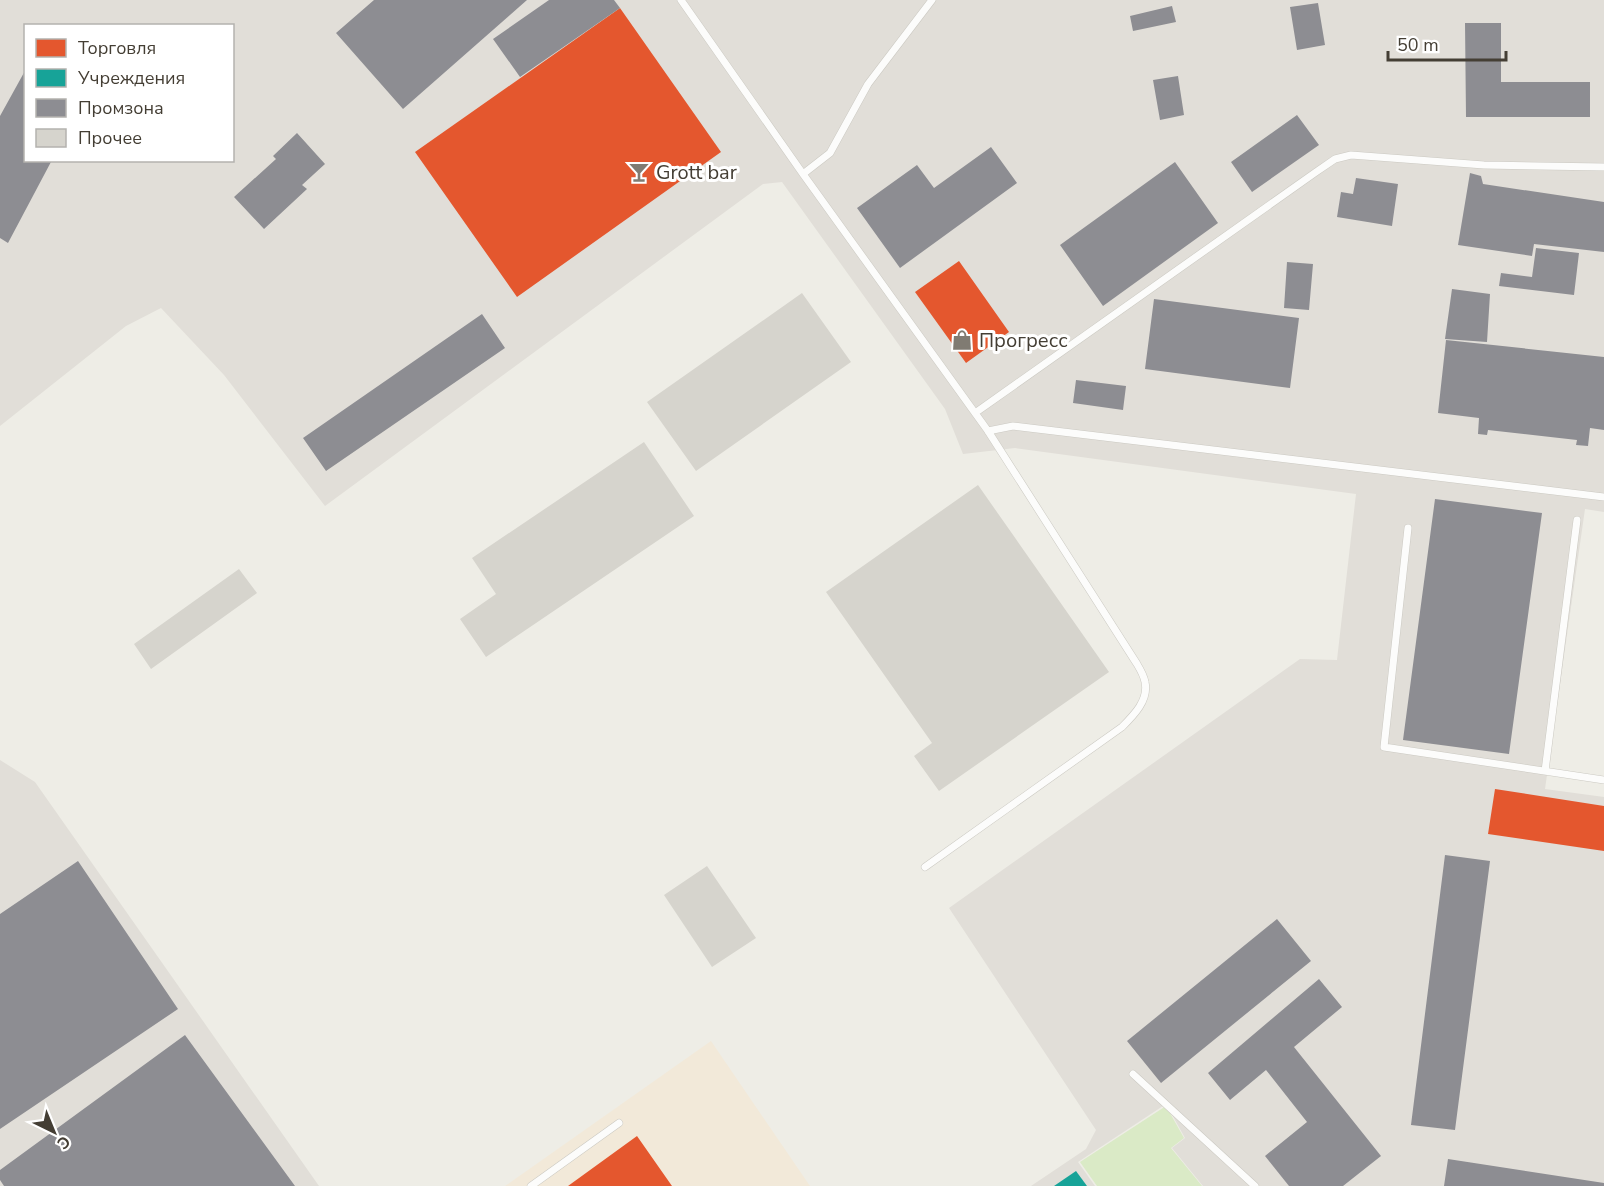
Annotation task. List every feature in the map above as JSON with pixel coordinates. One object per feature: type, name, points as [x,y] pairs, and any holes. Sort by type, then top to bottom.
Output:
[{"type":"lane","points":[[681,0],[988,432],[1137,664],[1145,681],[1144,698],[1136,714],[1122,727],[925,867]]},
{"type":"lane","points":[[803,174],[830,153],[868,84],[932,0]]},
{"type":"lane","points":[[975,413],[1343,155],[1484,165],[1604,167]]},
{"type":"lane","points":[[988,432],[1013,426],[1604,497]]},
{"type":"lane","points":[[1545,771],[1577,520]]},
{"type":"lane","points":[[1408,528],[1384,747],[1604,780]]},
{"type":"lane","points":[[1133,1074],[1255,1186]]},
{"type":"lane","points":[[531,1186],[619,1123]]},
{"type":"shaded area","points":[[0,0],[1604,0],[1604,512],[1585,509],[1545,789],[1604,797],[1604,1186],[1203,1186],[1172,1148],[1185,1138],[1166,1104],[1078,1162],[1095,1186],[1031,1186],[1086,1149],[1096,1130],[949,908],[1300,659],[1337,660],[1356,494],[1015,448],[963,454],[945,409],[782,182],[763,184],[325,506],[224,375],[161,308],[126,326],[0,426]]},
{"type":"shaded area","points":[[0,760],[35,782],[319,1186],[0,1186]]},
{"type":"shaded area","points":[[711,1041],[810,1186],[505,1186]]},
{"type":"green space","points":[[1166,1106],[1184,1138],[1171,1148],[1202,1186],[1097,1186],[1080,1162]]},
{"type":"building: Торговля","points":[[620,8],[721,152],[517,297],[415,152]]},
{"type":"building: Торговля","points":[[959,261],[1009,332],[966,363],[915,292]]},
{"type":"building: Торговля","points":[[1495,789],[1604,806],[1604,851],[1488,834]]},
{"type":"building: Торговля","points":[[637,1136],[672,1186],[568,1186]]},
{"type":"building: Учреждения","points":[[1076,1171],[1087,1186],[1054,1186]]},
{"type":"building: Промзона","points":[[374,0],[527,0],[403,109],[336,33]]},
{"type":"building: Промзона","points":[[549,0],[614,0],[620,8],[520,77],[493,39]]},
{"type":"building: Промзона","points":[[1318,3],[1325,45],[1297,50],[1290,7]]},
{"type":"building: Промзона","points":[[1172,6],[1176,22],[1133,31],[1130,16]]},
{"type":"building: Промзона","points":[[1465,23],[1501,23],[1501,82],[1590,82],[1590,117],[1466,117]]},
{"type":"building: Промзона","points":[[24,73],[24,162],[51,162],[8,243],[0,238],[0,116]]},
{"type":"building: Промзона","points":[[1178,76],[1184,115],[1160,120],[1153,80]]},
{"type":"building: Промзона","points":[[1297,115],[1319,145],[1252,192],[1231,162]]},
{"type":"building: Промзона","points":[[297,133],[325,164],[302,185],[307,189],[264,229],[234,197],[276,159],[273,156]]},
{"type":"building: Промзона","points":[[991,147],[1017,183],[900,268],[857,208],[917,165],[934,188]]},
{"type":"building: Промзона","points":[[1175,162],[1218,223],[1103,306],[1060,245]]},
{"type":"building: Промзона","points":[[1470,173],[1481,176],[1483,184],[1604,202],[1604,252],[1534,244],[1532,256],[1458,245]]},
{"type":"building: Промзона","points":[[1356,178],[1398,184],[1392,226],[1337,217],[1341,192],[1353,194]]},
{"type":"building: Промзона","points":[[1536,248],[1579,253],[1574,295],[1499,286],[1501,273],[1532,277]]},
{"type":"building: Промзона","points":[[1287,262],[1313,264],[1309,310],[1284,308]]},
{"type":"building: Промзона","points":[[1452,289],[1490,294],[1487,342],[1445,339]]},
{"type":"building: Промзона","points":[[1154,299],[1299,318],[1290,388],[1145,369]]},
{"type":"building: Промзона","points":[[482,314],[505,348],[326,471],[303,438]]},
{"type":"building: Промзона","points":[[1446,340],[1604,357],[1604,430],[1590,428],[1588,446],[1576,445],[1577,440],[1488,430],[1487,435],[1478,434],[1479,418],[1438,413]]},
{"type":"building: Промзона","points":[[1076,380],[1126,386],[1123,410],[1073,403]]},
{"type":"building: Промзона","points":[[1435,499],[1542,513],[1509,754],[1403,740]]},
{"type":"building: Промзона","points":[[1445,855],[1490,861],[1455,1130],[1411,1125]]},
{"type":"building: Промзона","points":[[78,861],[178,1009],[0,1129],[0,914]]},
{"type":"building: Промзона","points":[[1277,919],[1311,961],[1161,1083],[1127,1041]]},
{"type":"building: Промзона","points":[[1319,979],[1342,1007],[1294,1047],[1381,1156],[1343,1186],[1289,1186],[1265,1156],[1307,1122],[1266,1070],[1230,1100],[1208,1073]]},
{"type":"building: Промзона","points":[[185,1035],[295,1186],[4,1186],[0,1180],[0,1170]]},
{"type":"building: Промзона","points":[[1448,1159],[1604,1183],[1604,1186],[1444,1186]]},
{"type":"building: Прочее","points":[[802,293],[851,362],[696,471],[647,402]]},
{"type":"building: Прочее","points":[[644,442],[694,516],[486,657],[460,619],[496,594],[472,558]]},
{"type":"building: Прочее","points":[[978,485],[1109,672],[939,791],[914,756],[932,743],[826,592]]},
{"type":"building: Прочее","points":[[239,569],[257,593],[151,669],[134,644]]},
{"type":"building: Прочее","points":[[707,866],[756,938],[712,967],[664,895]]},
{"type":"place","name":"Grott bar","points":[[639,172]]},
{"type":"place","name":"Прогресс","points":[[962,340]]}]
